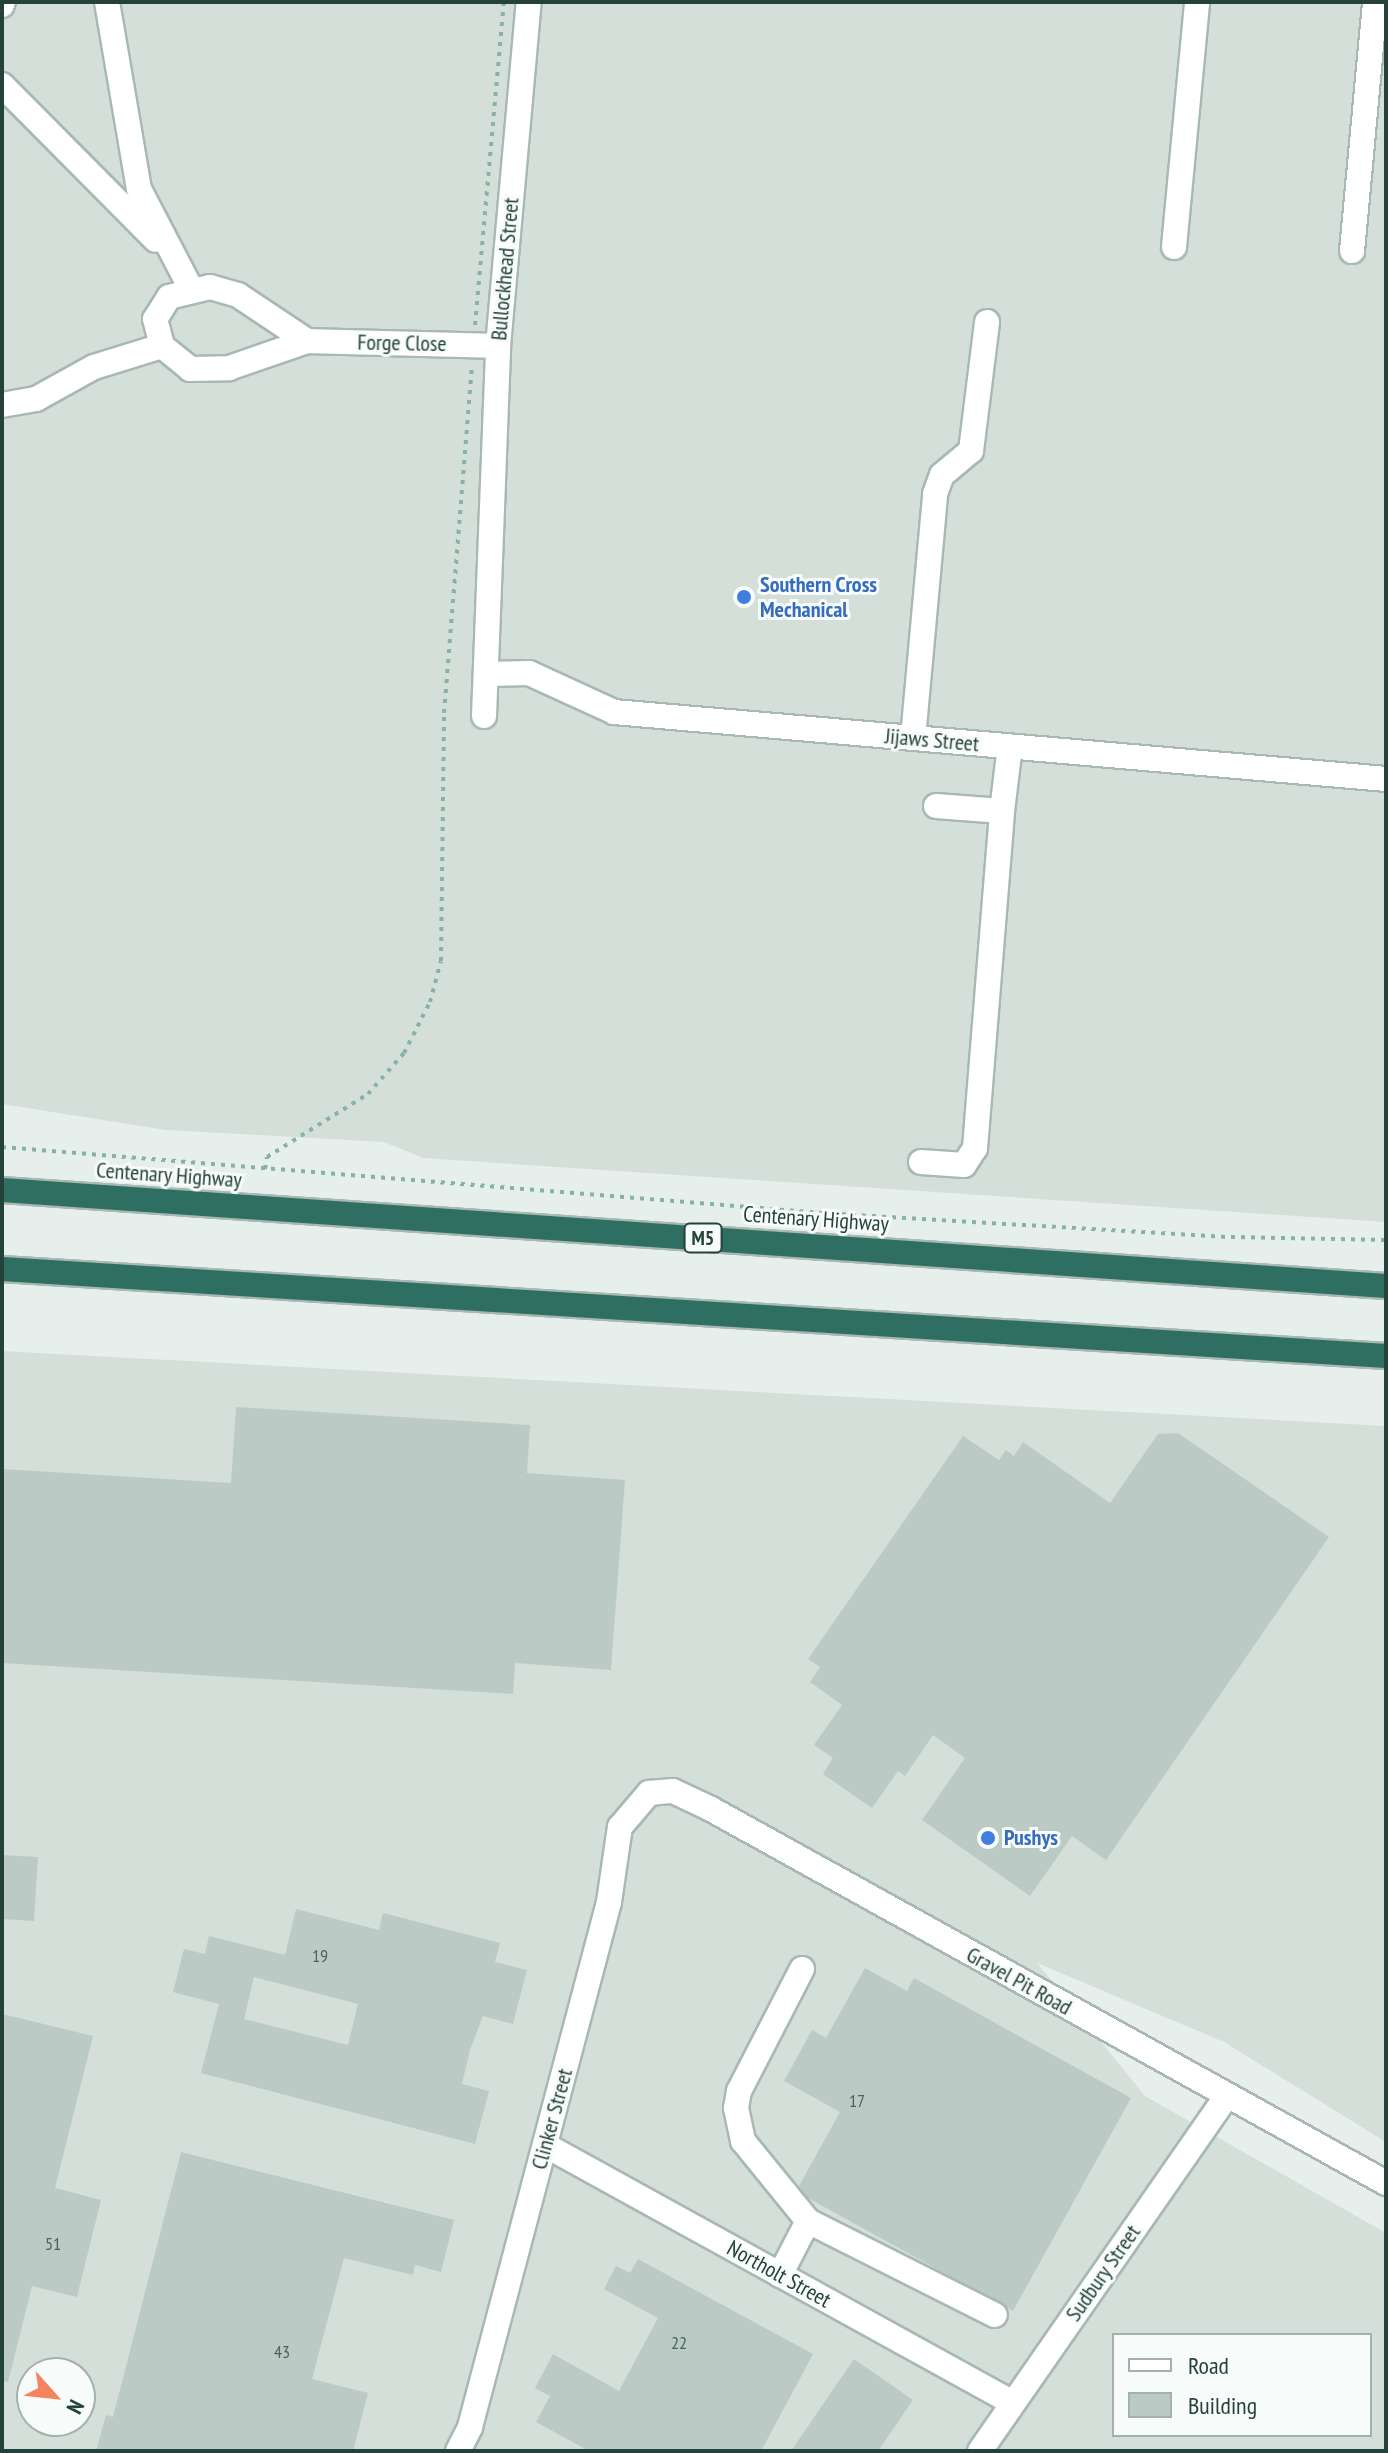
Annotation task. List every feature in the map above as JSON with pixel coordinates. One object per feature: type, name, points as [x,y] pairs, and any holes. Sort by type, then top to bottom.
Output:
[{"type":"highway","name":"Centenary Highway","points":[[2,1190],[1386,1286]]},
{"type":"highway","points":[[2,1269],[1386,1356]]},
{"type":"street","points":[[107,2],[139,189],[167,250],[192,291]]},
{"type":"street","name":"Bullockhead Street","points":[[487,674],[498,346],[529,2]]},
{"type":"street","points":[[1174,247],[1197,2]]},
{"type":"street","points":[[1352,251],[1375,2]]},
{"type":"street","points":[[2,85],[167,250]]},
{"type":"street","points":[[2,405],[36,399],[94,367],[162,346],[155,319],[169,297],[210,287],[238,295],[307,341]]},
{"type":"street","points":[[913,738],[935,494],[942,475],[971,451],[987,322]]},
{"type":"street","name":"Forge Close","points":[[162,346],[190,369],[229,368],[307,341],[498,346]]},
{"type":"street","name":"Jijaws Street","points":[[487,674],[529,673],[614,712],[1386,779]]},
{"type":"street","points":[[484,716],[487,674]]},
{"type":"street","points":[[921,1162],[964,1165],[975,1148],[1010,746]]},
{"type":"street","points":[[936,806],[1002,811]]},
{"type":"street","name":"Gravel Pit Road","points":[[649,1793],[673,1791],[689,1797],[1386,2183]]},
{"type":"street","name":"Clinker Street","points":[[458,2451],[470,2427],[609,1902],[620,1827],[649,1793]]},
{"type":"street","points":[[802,1969],[739,2091],[736,2108],[743,2141],[808,2221],[995,2315]]},
{"type":"street","name":"Sudbury Street","points":[[980,2451],[1227,2096]]},
{"type":"street","name":"Northolt Street","points":[[545,2145],[1013,2403]]},
{"type":"street","points":[[780,2275],[808,2221]]},
{"type":"path","points":[[265,1169],[267,1157],[368,1094],[404,1053],[430,1002],[441,961],[444,713],[504,2]]},
{"type":"path","points":[[2,1147],[822,1213],[1231,1237],[1386,1240]]},
{"type":"shaded area","points":[[2,2],[1386,2],[1386,1222],[423,1158],[384,1142],[166,1130],[2,1104]]},
{"type":"shaded area","points":[[2,1351],[1386,1426],[1386,2142],[1224,2042],[1037,1963],[1145,2096],[1386,2233],[1386,2451],[2,2451]]},
{"type":"building","points":[[236,1407],[530,1425],[527,1473],[625,1480],[611,1670],[515,1663],[513,1694],[2,1663],[2,1469],[231,1483]]},
{"type":"building","points":[[1178,1433],[1329,1537],[1106,1860],[1072,1836],[1030,1896],[922,1820],[965,1758],[933,1735],[905,1776],[898,1771],[872,1808],[823,1774],[833,1758],[814,1745],[842,1705],[810,1682],[820,1667],[808,1659],[963,1436],[999,1460],[1006,1450],[1014,1456],[1023,1442],[1110,1503],[1158,1434]]},
{"type":"building","points":[[2,1855],[38,1857],[34,1921],[2,1919]]},
{"type":"building","points":[[296,1909],[379,1930],[383,1913],[500,1943],[495,1962],[527,1970],[513,2024],[483,2016],[470,2050],[462,2084],[489,2091],[475,2144],[201,2073],[219,2004],[173,1992],[184,1949],[205,1954],[209,1936],[285,1955]],"holes":[[[254,1977],[358,2004],[348,2045],[244,2019]]]},
{"type":"building","points":[[865,1968],[907,1991],[914,1978],[1131,2098],[1013,2311],[808,2198],[799,2186],[840,2112],[784,2081],[812,2030],[826,2038]]},
{"type":"building","points":[[2,2014],[93,2036],[55,2188],[101,2200],[77,2297],[32,2286],[8,2382],[2,2381]]},
{"type":"building","points":[[181,2152],[454,2220],[441,2272],[415,2265],[413,2275],[344,2258],[312,2379],[368,2393],[353,2451],[96,2451],[106,2415],[113,2417]]},
{"type":"building","points":[[638,2259],[813,2354],[761,2451],[589,2451],[536,2422],[550,2396],[535,2388],[553,2354],[619,2391],[658,2318],[604,2289],[616,2266],[630,2273]]},
{"type":"building","points":[[854,2359],[913,2400],[878,2451],[791,2451]]},
{"type":"place","name":"Southern Cross Mechanical","points":[[744,597]]},
{"type":"place","name":"Pushys","points":[[988,1838]]}]
